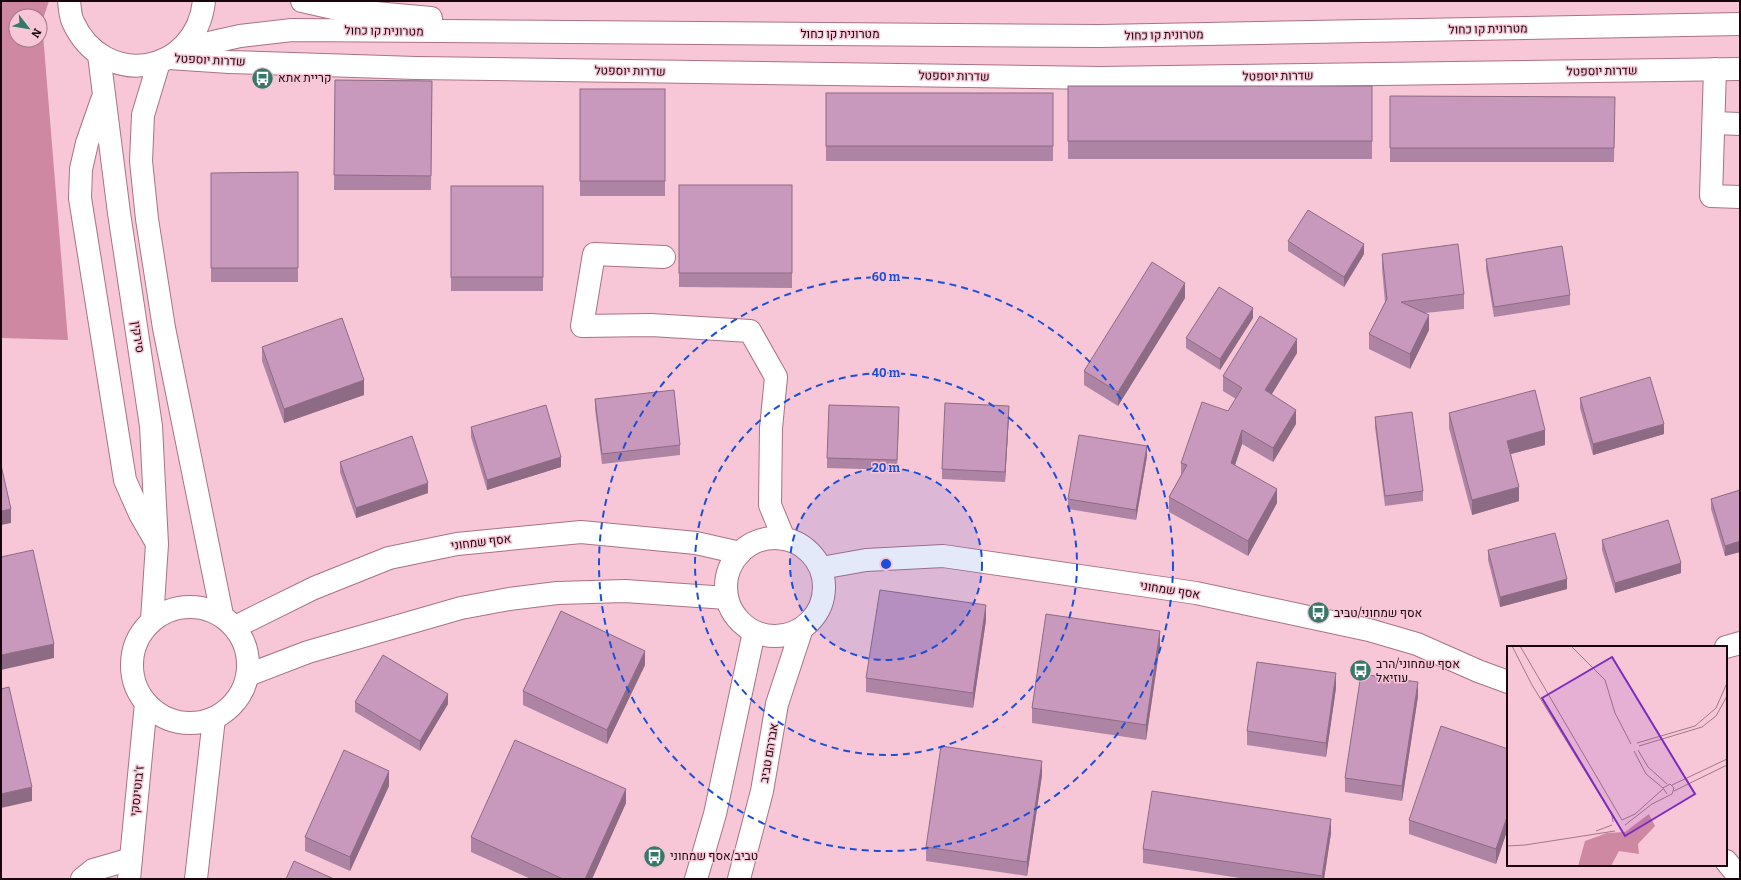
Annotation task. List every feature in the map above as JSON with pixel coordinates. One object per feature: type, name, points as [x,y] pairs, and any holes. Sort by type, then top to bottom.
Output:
[{"type":"street","points":[[69,1],[72,21],[84,41],[99,55],[118,64],[139,66],[170,57]]},
{"type":"street","points":[[204,1],[202,17],[192,38],[170,57],[143,115],[140,161],[146,219],[164,328],[229,621],[244,642],[248,652],[248,675],[241,693],[230,708],[214,718],[196,723],[178,722],[160,715],[146,703],[136,688],[132,670],[134,652],[140,635],[152,620],[168,610],[186,606],[205,607],[229,621]]},
{"type":"street","name":"מטרונית קו כחול","points":[[302,1],[342,10],[588,32]]},
{"type":"street","name":"מטרונית קו כחול","points":[[170,57],[240,36],[292,30],[1100,36],[1740,24]]},
{"type":"street","name":"סירקין","points":[[99,55],[103,95],[151,426],[157,544],[152,620]]},
{"type":"street","name":"שדרות יוספטל","points":[[170,57],[229,62],[416,68],[1100,78],[1740,69]]},
{"type":"street","points":[[1715,69],[1711,196],[1740,198]]},
{"type":"street","points":[[103,95],[80,169],[80,198],[125,480],[140,514],[157,544]]},
{"type":"street","points":[[1714,123],[1740,124]]},
{"type":"street","points":[[664,257],[594,254],[582,326],[651,325],[750,331],[776,377],[771,428],[770,505],[784,539]]},
{"type":"street","name":"אסף שמחוני","points":[[229,621],[389,558],[457,544],[581,532],[696,543],[740,553]]},
{"type":"street","points":[[775,537],[784,539],[794,540],[810,551],[821,568],[825,585],[823,602],[815,617],[802,628],[787,635],[771,637],[754,632],[742,624],[732,612],[727,598],[726,582],[729,571],[740,553],[755,541],[775,537]]},
{"type":"street","name":"אסף שמחוני","points":[[821,568],[866,560],[943,556],[1196,593],[1369,630],[1417,644],[1478,671],[1507,682]]},
{"type":"street","points":[[248,675],[308,652],[461,608],[509,599],[557,593],[625,591],[727,598]]},
{"type":"street","name":"אברהם טביב","points":[[739,879],[762,791],[778,704],[802,628]]},
{"type":"street","points":[[696,879],[715,814],[754,632]]},
{"type":"street","points":[[1727,647],[1740,643]]},
{"type":"street","name":"ז'בוטינסקי","points":[[130,869],[146,703]]},
{"type":"street","points":[[196,879],[214,718]]},
{"type":"street","points":[[1727,862],[1740,878]]},
{"type":"street","points":[[82,879],[93,870],[130,869]]},
{"type":"shaded area","points":[[1,1],[49,1],[47,8],[8,8],[8,48],[44,48],[68,340],[1,338]]},
{"type":"building","points":[[335,80],[432,81],[431,176],[334,175]]},
{"type":"building","points":[[1068,86],[1372,86],[1372,141],[1068,141]]},
{"type":"building","points":[[580,89],[665,89],[665,181],[580,181]]},
{"type":"building","points":[[826,93],[1053,93],[1053,146],[826,146]]},
{"type":"building","points":[[1390,96],[1615,97],[1614,148],[1390,148]]},
{"type":"building","points":[[298,172],[298,268],[211,268],[211,173]]},
{"type":"building","points":[[679,185],[792,185],[792,273],[679,273]]},
{"type":"building","points":[[451,186],[543,186],[543,277],[451,277]]},
{"type":"building","points":[[1308,210],[1364,244],[1344,277],[1288,241]]},
{"type":"building","points":[[1458,244],[1464,294],[1401,302],[1429,315],[1410,354],[1369,334],[1387,299],[1382,254]]},
{"type":"building","points":[[1562,246],[1570,295],[1494,307],[1486,259]]},
{"type":"building","points":[[1152,262],[1185,283],[1118,392],[1084,371]]},
{"type":"building","points":[[1219,287],[1253,308],[1220,359],[1186,338]]},
{"type":"building","points":[[1260,316],[1297,339],[1265,390],[1296,410],[1273,448],[1242,430],[1231,463],[1277,489],[1248,541],[1169,497],[1187,465],[1181,463],[1202,402],[1228,411],[1242,388],[1223,376]]},
{"type":"building","points":[[342,318],[364,380],[284,409],[262,347]]},
{"type":"building","points":[[1650,377],[1664,424],[1593,444],[1580,398]]},
{"type":"building","points":[[674,390],[680,445],[602,454],[595,399]]},
{"type":"building","points":[[1535,390],[1545,430],[1507,441],[1519,487],[1472,500],[1449,413]]},
{"type":"building","points":[[945,403],[1009,406],[1005,472],[942,469]]},
{"type":"building","points":[[546,405],[561,457],[487,480],[471,427]]},
{"type":"building","points":[[829,405],[899,407],[897,460],[827,458]]},
{"type":"building","points":[[1412,412],[1423,491],[1385,496],[1375,417]]},
{"type":"building","points":[[1079,435],[1147,446],[1136,510],[1068,499]]},
{"type":"building","points":[[412,436],[428,483],[356,508],[340,462]]},
{"type":"building","points":[[1,465],[11,509],[1,511]]},
{"type":"building","points":[[1740,490],[1740,541],[1725,546],[1711,499]]},
{"type":"building","points":[[1668,520],[1681,563],[1615,583],[1602,540]]},
{"type":"building","points":[[1555,533],[1567,579],[1500,597],[1488,550]]},
{"type":"building","points":[[33,550],[54,644],[1,655],[1,557]]},
{"type":"building","points":[[880,590],[986,605],[973,693],[866,678]]},
{"type":"building","points":[[561,611],[645,651],[607,730],[523,691]]},
{"type":"building","points":[[1046,614],[1160,631],[1146,725],[1032,708]]},
{"type":"building","points":[[383,655],[448,694],[420,741],[355,702]]},
{"type":"building","points":[[1257,662],[1336,673],[1326,743],[1247,731]]},
{"type":"building","points":[[1361,674],[1418,682],[1402,786],[1345,778]]},
{"type":"building","points":[[9,687],[32,787],[1,794],[1,689]]},
{"type":"building","points":[[1441,726],[1507,749],[1507,817],[1496,849],[1409,820]]},
{"type":"building","points":[[515,740],[626,789],[585,879],[563,879],[471,837]]},
{"type":"building","points":[[941,746],[1042,761],[1027,862],[926,847]]},
{"type":"building","points":[[344,750],[389,771],[350,857],[305,837]]},
{"type":"building","points":[[1152,791],[1331,819],[1322,876],[1143,849]]},
{"type":"building","points":[[294,861],[334,879],[286,879]]},
{"type":"place","name":"קריית אתא","points":[[263,78]]},
{"type":"place","name":"אסף שמחוני/טביב","points":[[1318,613]]},
{"type":"place","name":"אסף שמחוני/הרב עוזיאל","points":[[1360,671]]},
{"type":"place","name":"טביב/אסף שמחוני","points":[[655,856]]}]
